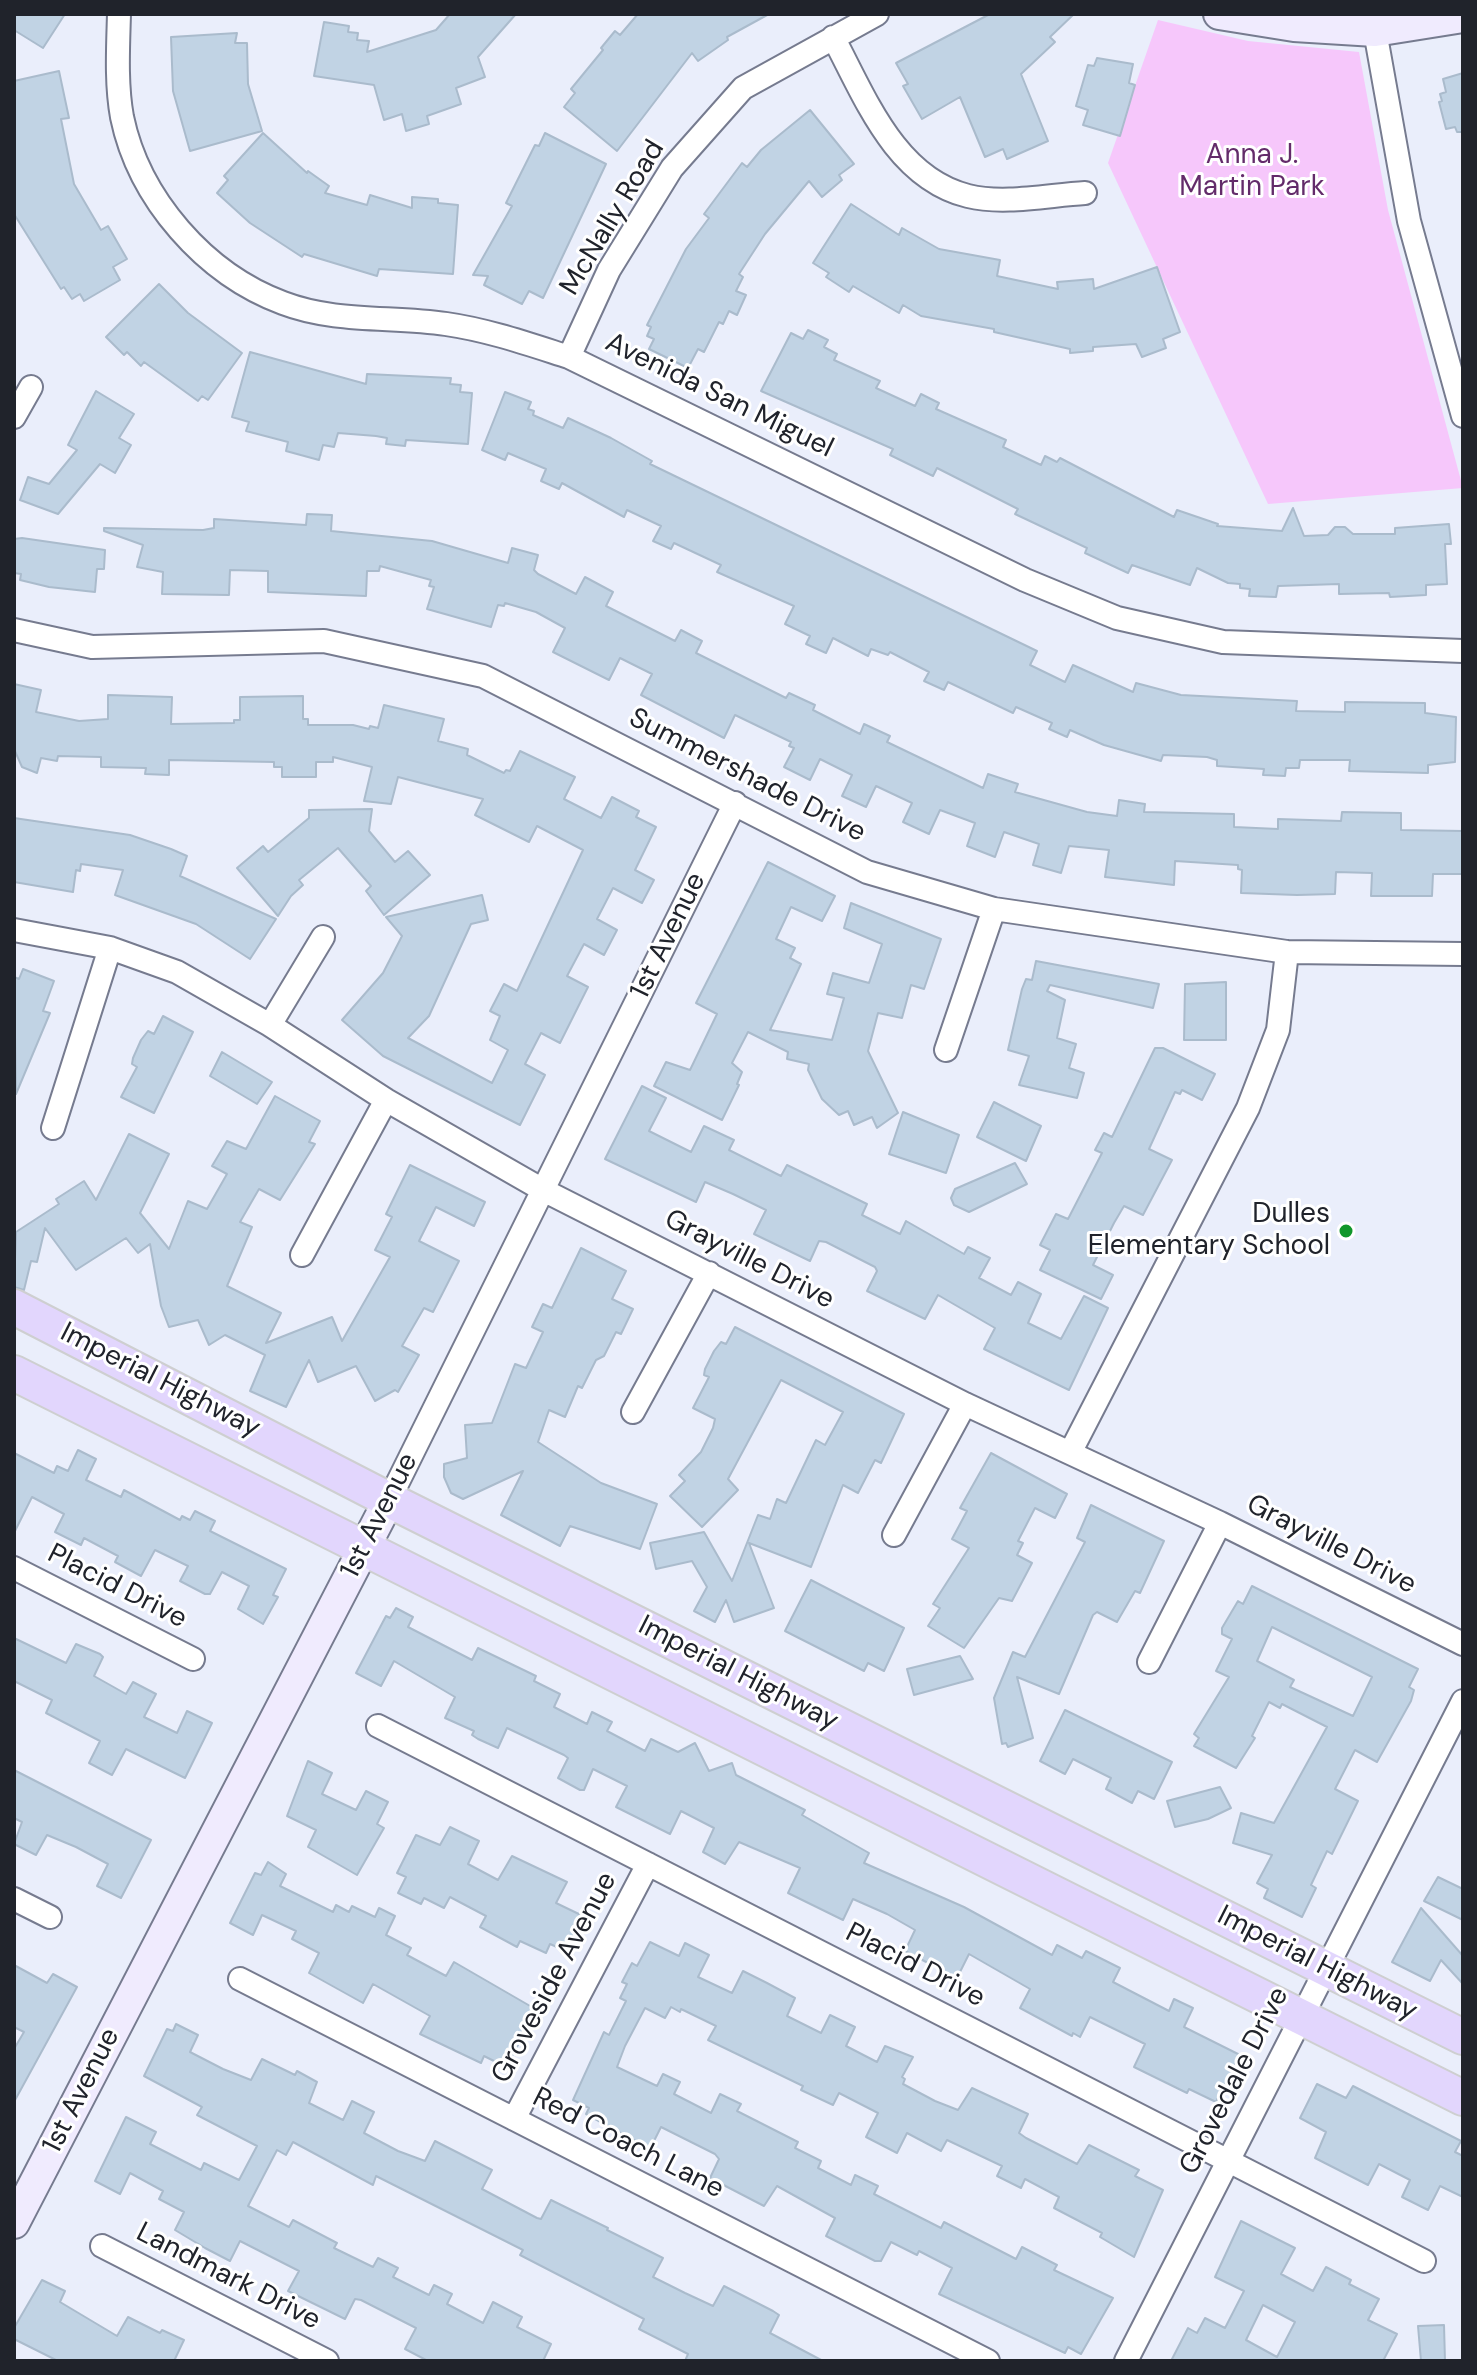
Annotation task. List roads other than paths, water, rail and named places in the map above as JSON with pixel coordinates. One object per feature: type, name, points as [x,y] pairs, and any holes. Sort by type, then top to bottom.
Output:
[{"type":"main road","points":[[1219,14],[1294,26],[1375,31],[1463,17]]},
{"type":"main road","name":"Imperial Highway","points":[[14,1307],[389,1500],[1463,2037]]},
{"type":"main road","name":"Imperial Highway","points":[[14,1373],[1463,2098]]},
{"type":"main road","name":"1st Avenue","points":[[14,2223],[389,1500]]},
{"type":"street","name":"Avenida San Miguel","points":[[119,14],[122,117],[142,177],[171,220],[206,255],[283,303],[364,319],[445,323],[506,336],[569,357],[1025,580],[1117,618],[1223,642],[1463,651]]},
{"type":"street","name":"McNally Road","points":[[569,357],[609,270],[672,168],[743,88],[877,14]]},
{"type":"street","points":[[1375,31],[1409,221],[1463,416]]},
{"type":"street","points":[[833,37],[888,140],[931,181],[969,197],[1085,193]]},
{"type":"street","points":[[14,417],[31,387]]},
{"type":"street","name":"Summershade Drive","points":[[14,630],[92,647],[324,641],[483,676],[867,872],[994,909],[1287,952],[1463,954]]},
{"type":"street","name":"1st Avenue","points":[[389,1500],[735,803]]},
{"type":"street","points":[[946,1050],[994,909]]},
{"type":"street","name":"Grayville Drive","points":[[14,930],[110,948],[177,972],[270,1025],[386,1100],[543,1190],[965,1404],[1071,1451],[1463,1644]]},
{"type":"street","points":[[270,1025],[323,937]]},
{"type":"street","points":[[53,1128],[110,948]]},
{"type":"street","points":[[1071,1451],[1248,1108],[1278,1030],[1287,952]]},
{"type":"street","points":[[302,1255],[386,1100]]},
{"type":"street","points":[[633,1412],[709,1273]]},
{"type":"street","points":[[894,1535],[965,1404]]},
{"type":"street","points":[[1149,1662],[1220,1523]]},
{"type":"street","name":"Placid Drive","points":[[14,1568],[193,1659]]},
{"type":"street","name":"Grovedale Drive","points":[[1126,2361],[1463,1701]]},
{"type":"street","name":"Placid Drive","points":[[378,1726],[1424,2261]]},
{"type":"street","name":"Groveside Avenue","points":[[514,2119],[648,1864]]},
{"type":"street","points":[[14,1899],[50,1917]]},
{"type":"street","name":"Red Coach Lane","points":[[240,1979],[988,2361]]},
{"type":"street","name":"Landmark Drive","points":[[102,2246],[327,2361]]},
{"type":"place","name":"Dulles Elementary School","points":[[1346,1231]]},
{"type":"park label","name":"Anna J. Martin Park","points":[[1252,172]]}]
